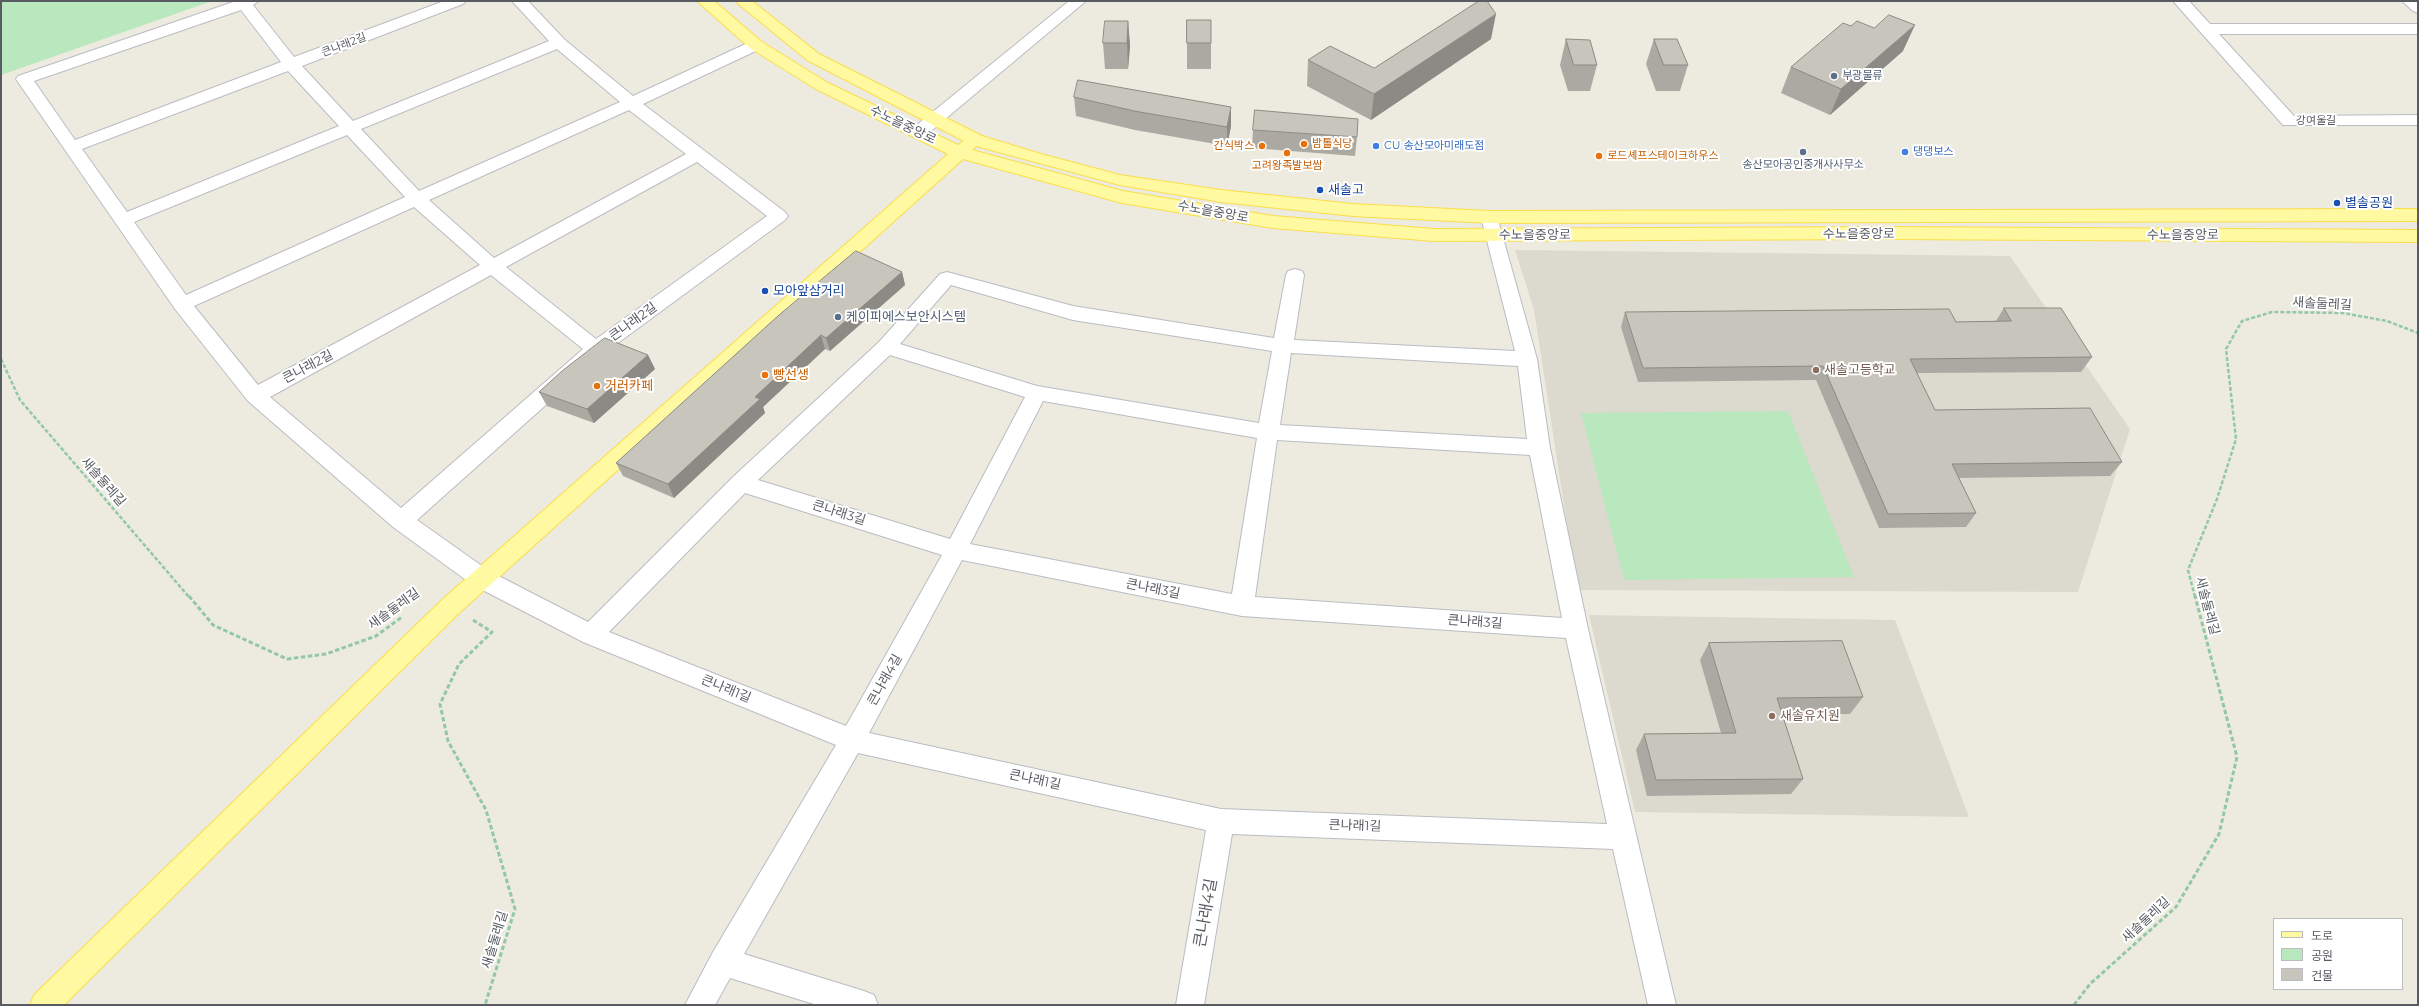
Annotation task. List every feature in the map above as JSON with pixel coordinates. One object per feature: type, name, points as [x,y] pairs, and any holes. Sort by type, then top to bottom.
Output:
[{"type":"main road","name":"수노을중앙로","points":[[705,1],[756,45],[822,86],[919,132],[967,146],[1122,197],[1273,222],[1434,235],[1493,226],[1875,214],[2418,215]]},
{"type":"main road","name":"수노을중앙로","points":[[743,1],[813,57],[937,120],[967,146]]},
{"type":"main road","points":[[44,1005],[481,578],[967,146]]},
{"type":"main road","name":"수노을중앙로","points":[[1493,226],[1903,233],[2418,236]]},
{"type":"street","name":"큰나래2길","points":[[72,147],[458,1]]},
{"type":"street","name":"큰나래2길","points":[[402,521],[596,349],[779,216],[631,103],[559,43],[520,1]]},
{"type":"street","points":[[919,132],[937,120],[1078,1]]},
{"type":"street","name":"강여울길","points":[[2181,1],[2290,121],[2418,120]]},
{"type":"street","points":[[2410,1],[2418,8]]},
{"type":"street","points":[[481,578],[402,521],[255,396],[182,304],[24,80],[247,2],[292,65],[353,128],[415,198],[493,267],[596,349]]},
{"type":"street","points":[[2206,29],[2418,29]]},
{"type":"street","points":[[123,220],[353,128],[559,43]]},
{"type":"street","points":[[182,304],[415,198],[631,103],[756,45]]},
{"type":"street","name":"큰나래2길","points":[[255,396],[699,154]]},
{"type":"street","points":[[1493,226],[1527,359],[1539,448],[1576,629],[1662,1005]]},
{"type":"street","points":[[1242,606],[1268,432],[1295,275]]},
{"type":"street","points":[[591,635],[742,483],[886,348],[947,278],[1073,313],[1282,346],[1527,359]]},
{"type":"street","points":[[886,348],[1037,393],[1268,432],[1539,448]]},
{"type":"street","name":"큰나래4길","points":[[699,1005],[852,740],[956,550],[1037,393]]},
{"type":"street","name":"큰나래3길","points":[[742,483],[956,550],[1242,606],[1576,629]]},
{"type":"street","name":"큰나래1길","points":[[481,578],[591,635],[852,740],[1221,821],[1624,837]]},
{"type":"street","name":"큰나래4길","points":[[1190,1005],[1221,821]]},
{"type":"street","points":[[723,962],[864,1005]]},
{"type":"path","name":"새솔둘레길","points":[[2074,1005],[2090,984],[2176,907],[2219,834],[2236,757],[2188,570],[2217,499],[2236,439],[2226,350],[2242,321],[2272,312],[2343,313],[2387,321],[2418,333]]},
{"type":"path","name":"새솔둘레길","points":[[1,360],[20,400],[213,625],[287,659],[326,654],[376,636],[406,614]]},
{"type":"path","name":"새솔둘레길","points":[[451,606],[492,632],[459,664],[440,704],[448,741],[486,810],[515,909],[485,1005]]},
{"type":"shaded area","name":"새솔고등학교","points":[[1515,250],[2010,256],[2130,429],[2078,592],[1577,590],[1534,310]]},
{"type":"shaded area","name":"새솔유치원","points":[[1589,615],[1895,620],[1969,817],[1635,812]]},
{"type":"green space","points":[[1,1],[212,1],[1,75]]},
{"type":"green space","points":[[1788,411],[1854,577],[1624,580],[1581,413]]},
{"type":"building","points":[[1479,1],[1487,1],[1496,14],[1374,94],[1308,60],[1330,46],[1374,68]]},
{"type":"building","points":[[1889,15],[1915,25],[1841,89],[1791,67],[1843,23],[1851,26],[1857,21],[1874,28]]},
{"type":"building","points":[[1187,20],[1211,20],[1211,43],[1187,43]]},
{"type":"building","points":[[1105,21],[1128,21],[1127,43],[1103,43]]},
{"type":"building","points":[[1566,39],[1590,40],[1597,65],[1574,65]]},
{"type":"building","points":[[1654,39],[1677,39],[1688,65],[1664,65]]},
{"type":"building","points":[[1078,80],[1231,107],[1227,127],[1134,111],[1074,97]]},
{"type":"building","points":[[1255,110],[1358,119],[1357,137],[1253,130]]},
{"type":"building","points":[[856,251],[902,272],[826,338],[821,335],[755,397],[760,399],[668,484],[616,463],[779,315]]},
{"type":"building","points":[[2004,308],[2061,308],[2092,357],[1910,359],[1935,410],[2090,408],[2122,462],[1952,464],[1976,513],[1888,514],[1823,366],[1643,368],[1625,312],[1949,309],[1956,322],[2011,321]]},
{"type":"building","points":[[605,338],[648,355],[587,409],[539,392],[562,371]]},
{"type":"building","points":[[1842,641],[1863,697],[1777,698],[1803,779],[1656,780],[1644,734],[1736,733],[1709,643]]},
{"type":"place","name":"부광물류","points":[[1834,76]]},
{"type":"place","name":"밤톨식당","points":[[1304,144]]},
{"type":"place","name":"간식박스","points":[[1262,146]]},
{"type":"place","name":"CU 송산모아미래도점","points":[[1376,146]]},
{"type":"place","name":"송산모아공인중개사사무소","points":[[1803,152]]},
{"type":"place","name":"댕댕보스","points":[[1905,152]]},
{"type":"place","name":"고려왕족발보쌈","points":[[1287,153]]},
{"type":"place","name":"로드셰프스테이크하우스","points":[[1599,156]]},
{"type":"place","name":"새솔고","points":[[1320,190]]},
{"type":"place","name":"별솔공원","points":[[2337,203]]},
{"type":"place","name":"모아앞삼거리","points":[[765,291]]},
{"type":"place","name":"케이피에스보안시스템","points":[[838,317]]},
{"type":"place","name":"새솔고등학교","points":[[1816,370]]},
{"type":"place","name":"빵선생","points":[[765,375]]},
{"type":"place","name":"거러카페","points":[[597,386]]},
{"type":"place","name":"새솔유치원","points":[[1772,716]]}]
